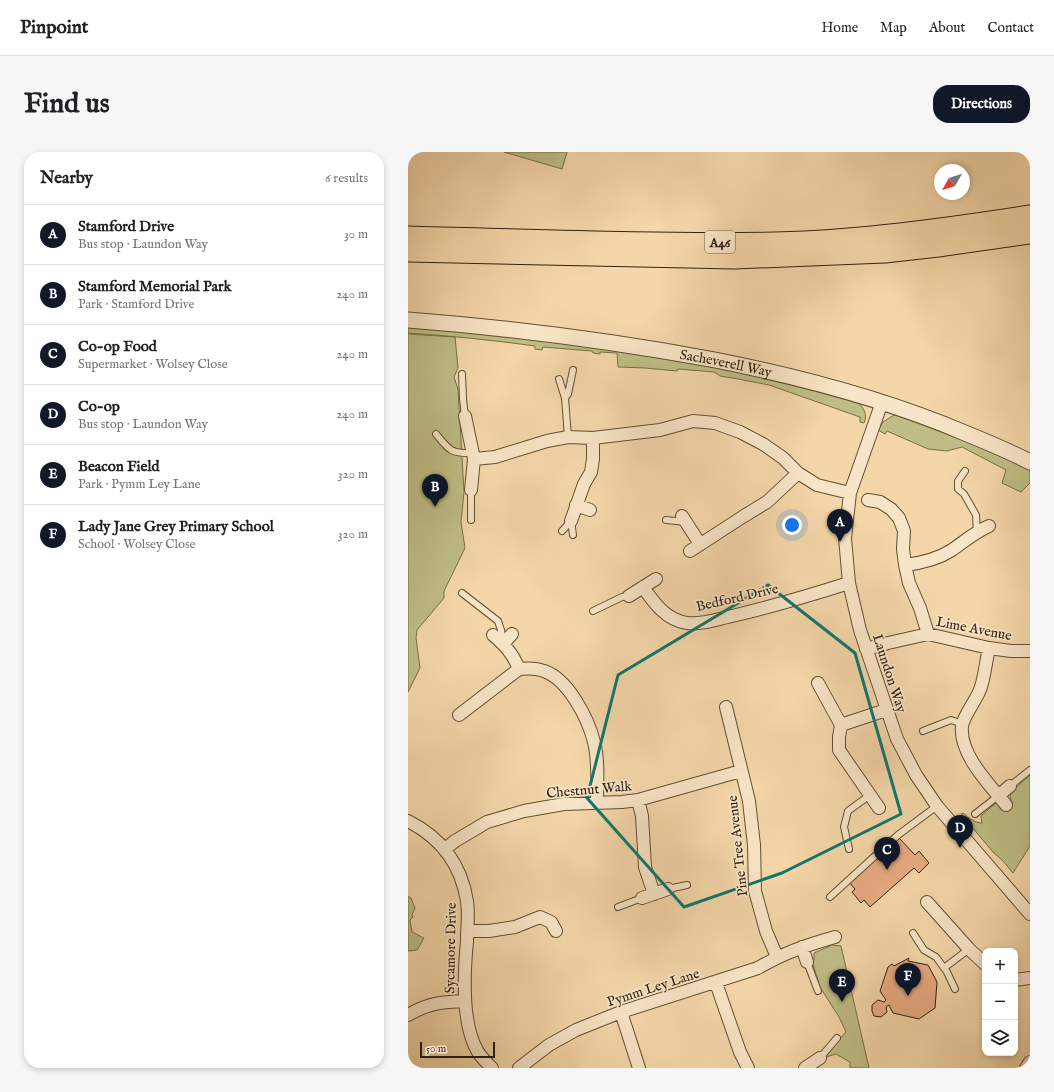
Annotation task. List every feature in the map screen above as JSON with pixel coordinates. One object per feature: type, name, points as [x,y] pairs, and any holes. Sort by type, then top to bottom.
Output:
[{"type":"highway","name":"A46","points":[[408,236],[626,241],[775,242],[870,236],[943,228],[1030,215]]},
{"type":"highway","name":"A46","points":[[408,252],[742,259],[885,253],[1030,234]]},
{"type":"street","name":"Sacheverell Way","points":[[408,320],[527,331],[670,352],[744,366],[806,380],[882,402],[934,420],[981,439],[1030,462]]},
{"type":"street","name":"Laundon Way","points":[[882,402],[850,493],[845,538],[849,583],[866,649],[897,739],[916,775],[937,806],[1030,914]]},
{"type":"street","points":[[465,416],[473,456],[471,490]]},
{"type":"street","points":[[473,456],[495,457],[548,441],[568,437],[593,438],[660,430],[693,421],[715,423],[740,432],[763,444],[783,458],[798,473],[817,485],[850,493]]},
{"type":"street","points":[[571,521],[584,484],[591,472],[593,459],[593,438]]},
{"type":"street","points":[[690,551],[767,502],[798,473]]},
{"type":"street","points":[[868,500],[882,497],[899,518],[904,531],[903,549],[909,582],[920,608],[928,634]]},
{"type":"street","points":[[576,506],[590,510]]},
{"type":"street","points":[[684,519],[700,544]]},
{"type":"street","points":[[905,565],[924,562],[936,558],[952,550],[974,526],[989,526]]},
{"type":"street","points":[[629,596],[656,579]]},
{"type":"street","name":"Bedford Drive","points":[[644,587],[655,604],[668,616],[686,623],[707,622],[748,612],[849,583]]},
{"type":"street","points":[[504,644],[512,634]]},
{"type":"street","name":"Lime Avenue","points":[[866,649],[928,634],[989,648],[1011,651],[1030,651]]},
{"type":"street","points":[[493,635],[504,644],[515,657],[520,669]]},
{"type":"street","points":[[989,648],[981,687],[963,724],[962,737],[966,751],[1002,800],[1010,786]]},
{"type":"street","points":[[458,715],[520,669],[531,668],[544,671],[552,675],[562,684],[576,701],[587,721],[594,742],[597,766],[597,803]]},
{"type":"street","points":[[818,683],[841,724],[839,750],[879,808]]},
{"type":"street","name":"Pine Tree Avenue","points":[[726,707],[749,801],[754,845],[755,891],[766,931],[776,957]]},
{"type":"street","points":[[841,724],[886,710]]},
{"type":"street","name":"Chestnut Walk","points":[[445,849],[455,841],[487,822],[524,811],[564,804],[638,800],[741,771]]},
{"type":"street","points":[[638,800],[642,816],[645,867],[654,894]]},
{"type":"street","name":"Sycamore Drive","points":[[408,822],[431,834],[445,849],[454,863],[463,884],[468,902],[465,1001],[471,1036],[478,1052],[492,1068]]},
{"type":"street","points":[[642,898],[668,889]]},
{"type":"street","points":[[927,902],[969,949],[982,961]]},
{"type":"street","points":[[467,931],[489,931],[515,927],[541,911],[556,932]]},
{"type":"street","name":"Pymm Ley Lane","points":[[519,1068],[549,1045],[576,1030],[621,1012],[716,983],[758,968],[776,957],[835,937]]},
{"type":"street","points":[[802,947],[807,962]]},
{"type":"street","points":[[1018,980],[1030,978]]},
{"type":"street","points":[[716,983],[740,1052],[748,1068]]},
{"type":"street","points":[[408,1015],[436,1003],[465,1001]]},
{"type":"street","points":[[621,1012],[639,1068]]},
{"type":"street","points":[[806,1068],[820,1058]]},
{"type":"street","points":[[1026,1068],[1030,1062]]},
{"type":"lane","points":[[565,398],[568,394],[573,370]]},
{"type":"lane","points":[[462,374],[465,416]]},
{"type":"lane","points":[[560,379],[565,398],[568,437]]},
{"type":"lane","points":[[436,434],[452,452],[473,456]]},
{"type":"lane","points":[[965,470],[958,481],[958,489],[964,494],[976,515],[974,526]]},
{"type":"lane","points":[[471,490],[471,520]]},
{"type":"lane","points":[[666,520],[684,519]]},
{"type":"lane","points":[[562,531],[571,521]]},
{"type":"lane","points":[[571,521],[573,535]]},
{"type":"lane","points":[[462,593],[498,621],[504,644]]},
{"type":"lane","points":[[593,611],[622,597],[629,596]]},
{"type":"lane","points":[[923,731],[951,720],[963,724]]},
{"type":"lane","points":[[1010,786],[1030,770]]},
{"type":"lane","points":[[849,849],[844,827],[848,811],[870,795]]},
{"type":"lane","points":[[975,814],[1002,800]]},
{"type":"lane","points":[[830,897],[898,835],[937,806]]},
{"type":"lane","points":[[668,889],[687,885]]},
{"type":"lane","points":[[618,907],[642,898]]},
{"type":"lane","points":[[913,933],[924,950],[936,957],[947,972],[955,989]]},
{"type":"lane","points":[[944,968],[969,949]]},
{"type":"lane","points":[[807,962],[818,991]]},
{"type":"lane","points":[[820,1058],[837,1038]]},
{"type":"highlighted area","points":[[768,585],[855,653],[901,814],[782,873],[684,907],[587,798],[618,675]]},
{"type":"shaded area","points":[[504,152],[567,152],[562,169]]},
{"type":"shaded area","points":[[408,325],[616,349],[780,379],[858,402],[865,412],[866,417],[864,423],[860,422],[860,417],[769,385],[720,376],[714,372],[618,367],[617,353],[600,352],[600,354],[593,353],[592,351],[543,347],[542,350],[535,349],[535,346],[472,338],[408,333]]},
{"type":"shaded area","points":[[408,334],[455,337],[458,368],[454,377],[458,389],[464,492],[461,522],[465,548],[444,591],[444,598],[417,630],[416,638],[420,668],[408,692]]},
{"type":"shaded area","points":[[894,415],[900,415],[954,434],[1030,469],[1030,483],[1021,492],[1002,483],[1006,470],[962,447],[947,451],[928,449],[887,431],[885,434],[878,430],[883,422]]},
{"type":"shaded area","points":[[1030,775],[1030,846],[1013,873],[961,814],[963,813],[974,821],[982,823],[981,816],[997,802],[1005,809],[1012,804],[1010,796],[1011,792]]},
{"type":"shaded area","points":[[408,896],[411,898],[415,908],[412,915],[413,917],[410,920],[412,932],[424,938],[417,950],[408,951]]},
{"type":"shaded area","points":[[832,945],[841,946],[869,1068],[850,1068],[850,1062],[836,1054],[826,1057],[825,1055],[846,1032],[839,1017],[820,987],[812,961],[814,960],[814,953]]},
{"type":"building","points":[[899,838],[915,855],[919,851],[929,863],[919,873],[914,868],[870,907],[864,900],[861,903],[852,892],[855,889],[849,882]]},
{"type":"building","points":[[909,958],[908,961],[928,965],[937,982],[935,1008],[919,1019],[893,1013],[889,1005],[886,1007],[887,1012],[881,1017],[874,1016],[872,1005],[878,1000],[884,1002],[886,1000],[880,991],[888,967],[892,964],[894,966]]},
{"type":"place","name":"Stamford Memorial Park","points":[[435,507]]},
{"type":"place","name":"Stamford Drive","points":[[840,542]]},
{"type":"place","name":"Co-op","points":[[960,848]]},
{"type":"place","name":"Co-op Food","points":[[887,870]]},
{"type":"place","name":"Lady Jane Grey Primary School","points":[[908,996]]},
{"type":"place","name":"Beacon Field","points":[[842,1002]]}]
